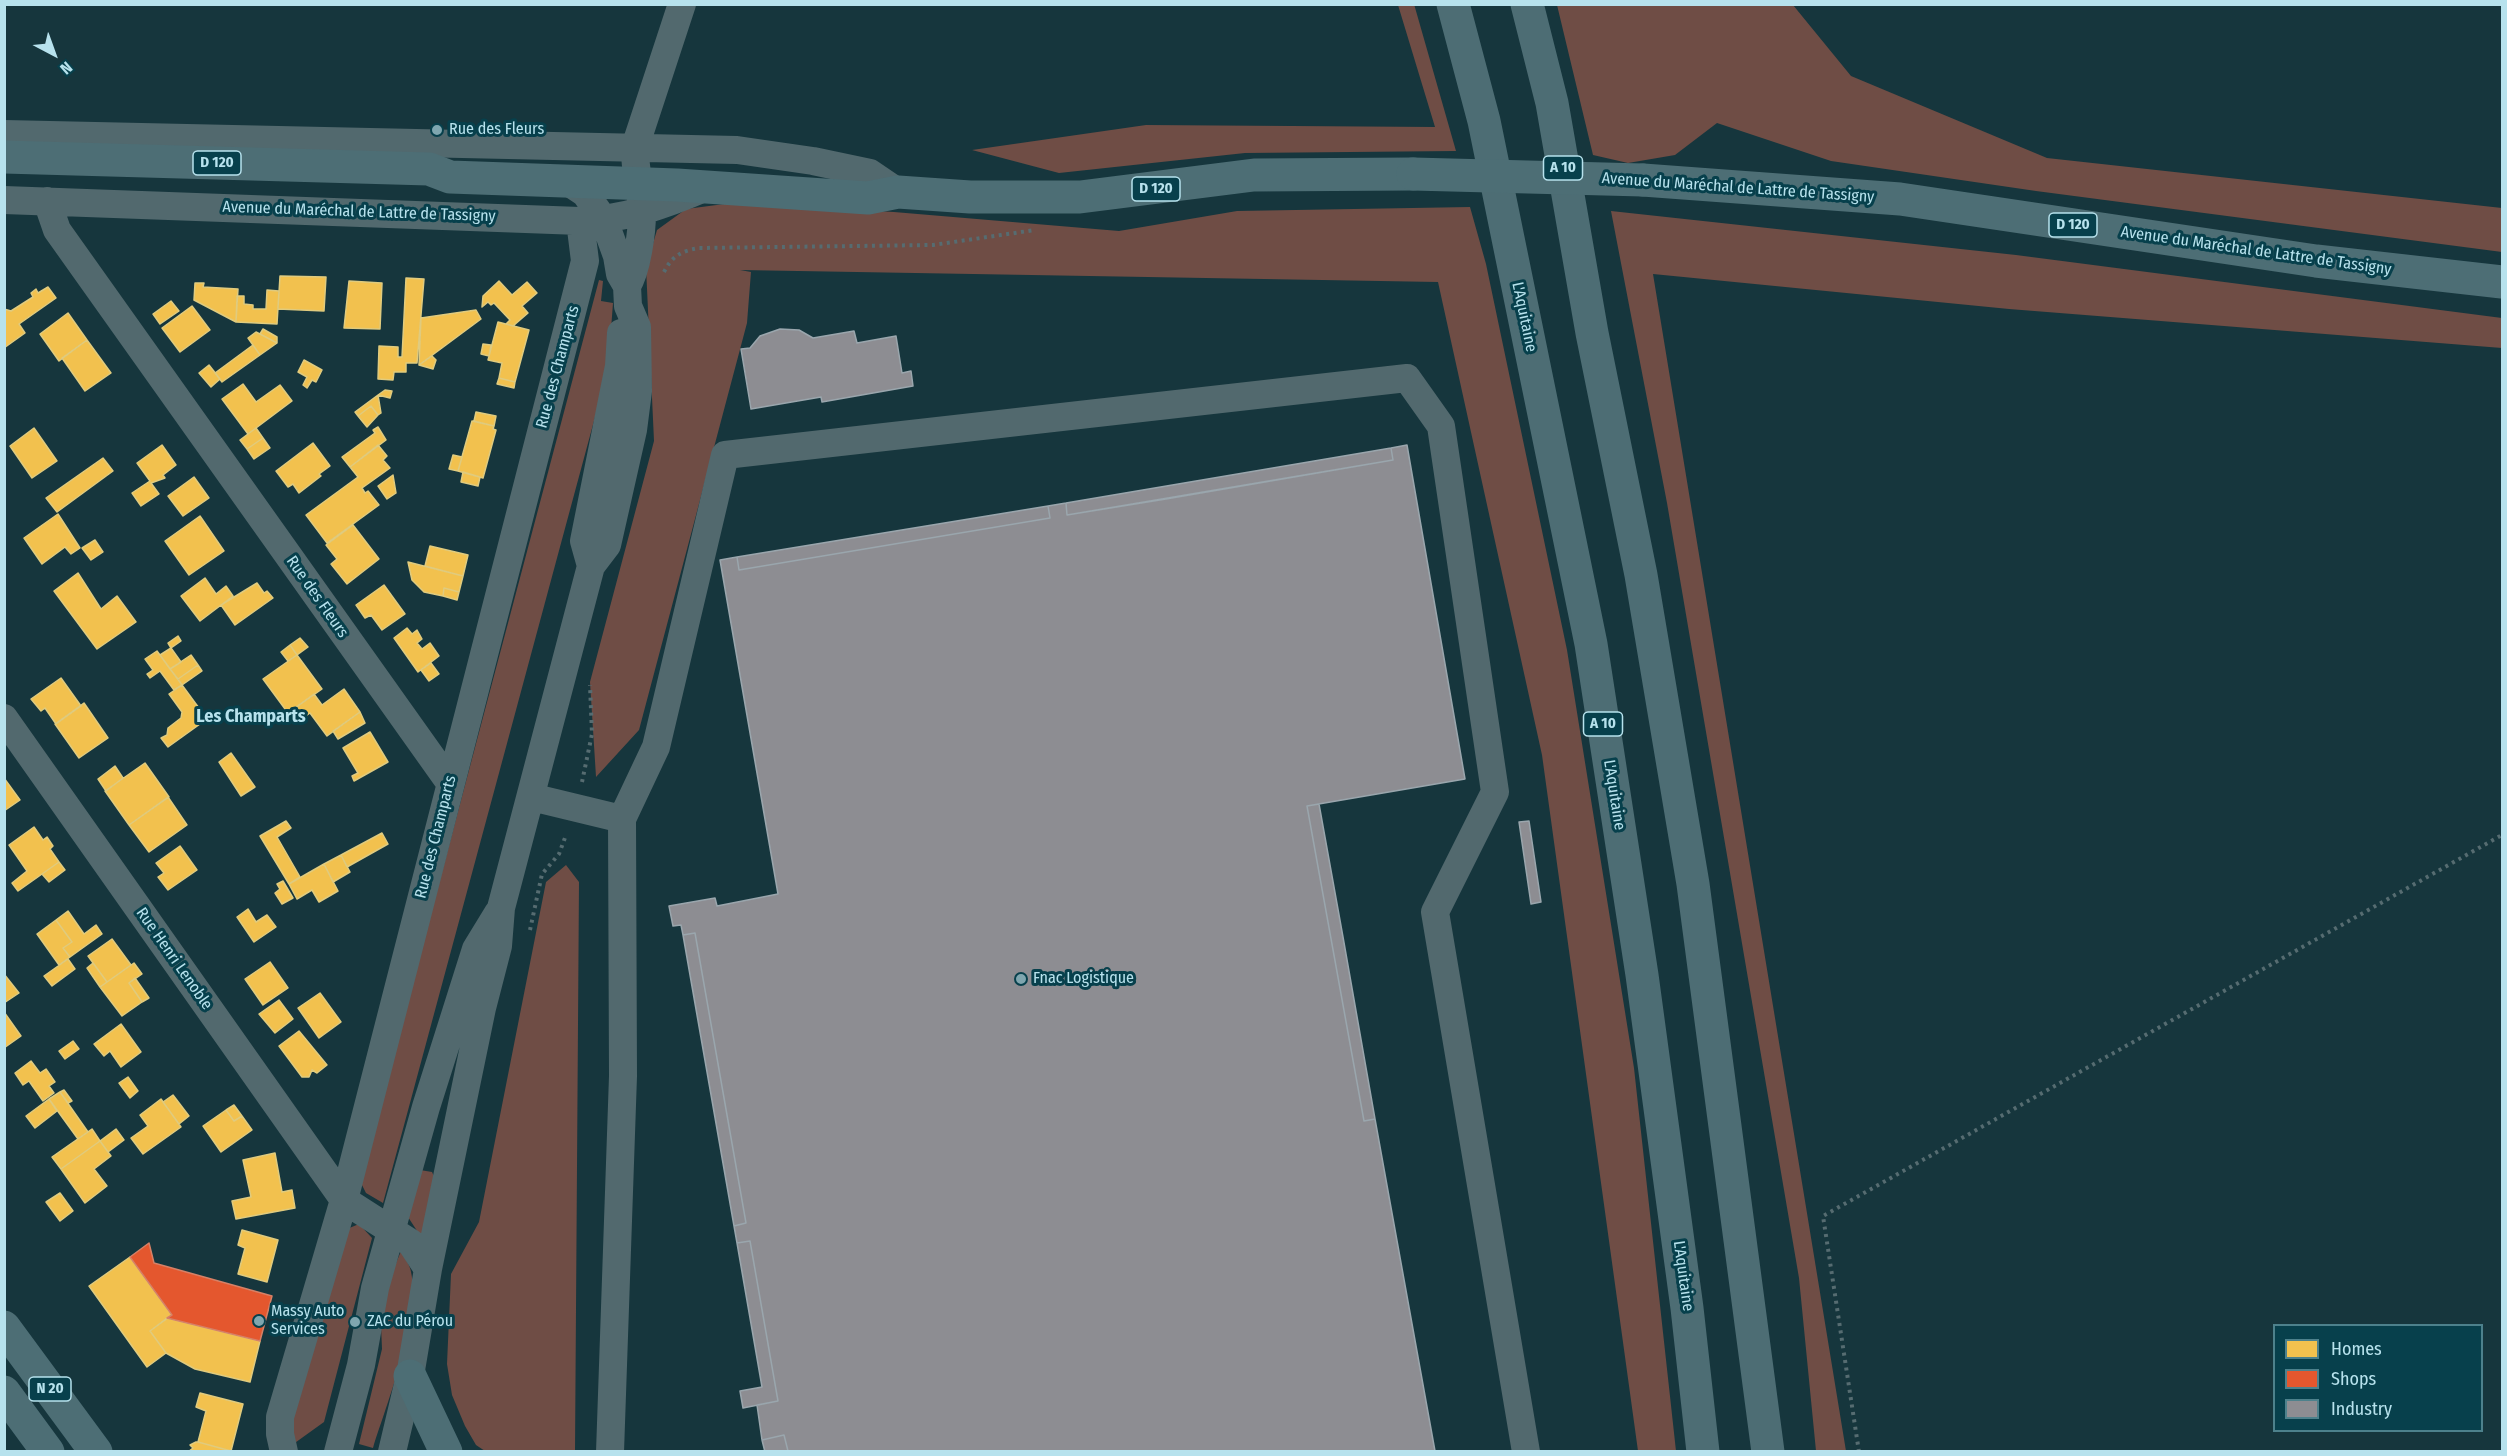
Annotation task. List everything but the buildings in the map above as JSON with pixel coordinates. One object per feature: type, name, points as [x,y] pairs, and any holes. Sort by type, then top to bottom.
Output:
[{"type":"highway","name":"L'Aquitaine","points":[[1453,4],[1484,121],[1591,644],[1643,987],[1687,1308],[1703,1452]]},
{"type":"highway","name":"A 10","points":[[1527,4],[1552,103],[1592,333],[1641,574],[1689,861],[1734,1178],[1768,1452]]},
{"type":"main road","name":"Avenue du Maréchal de Lattre de Tassigny","points":[[4,157],[429,169],[450,177],[567,181],[637,177],[868,180],[898,192]]},
{"type":"main road","name":"Avenue du Maréchal de Lattre de Tassigny","points":[[429,169],[451,160],[637,177],[707,187],[868,198],[898,192],[970,197],[1080,197],[1254,175],[1413,174],[1643,180],[1900,199],[2316,261],[2502,282]]},
{"type":"main road","name":"N 20","points":[[4,1328],[96,1452]]},
{"type":"main road","points":[[410,1376],[446,1452]]},
{"type":"main road","name":"N 20","points":[[4,1392],[48,1452]]},
{"type":"street","points":[[628,296],[633,276],[637,177],[682,4]]},
{"type":"street","points":[[4,134],[637,177]]},
{"type":"street","name":"Avenue du Maréchal de Lattre de Tassigny","points":[[4,200],[592,221],[637,177]]},
{"type":"street","name":"Rue des Champarts","points":[[392,1452],[410,1376],[428,1269],[482,1008],[498,946],[501,908],[591,566],[607,545],[633,430],[638,391],[637,327],[620,274],[617,256],[592,221],[585,193],[567,181]]},
{"type":"street","name":"Rue des Fleurs","points":[[47,201],[57,230],[450,783]]},
{"type":"street","name":"Rue des Champarts","points":[[284,1452],[280,1434],[280,1417],[344,1200],[585,261],[592,221]]},
{"type":"street","points":[[610,1452],[623,1076],[622,819],[656,747],[725,455],[1407,378],[1441,426],[1496,792],[1435,912],[1526,1452]]},
{"type":"street","name":"Rue Henri Lenoble","points":[[4,718],[344,1200]]},
{"type":"street","points":[[531,797],[622,819]]},
{"type":"street","name":"Rue des Champarts","points":[[338,1452],[361,1365],[375,1288],[426,1107],[476,949],[501,908]]},
{"type":"street","points":[[344,1200],[411,1243],[428,1269]]},
{"type":"path","points":[[527,942],[542,874],[560,854],[576,808],[592,734],[590,682]]},
{"type":"path","points":[[1859,1452],[1823,1216],[2502,835]]},
{"type":"shaded area","points":[[1414,4],[1456,151],[1245,153],[1059,173],[972,150],[1146,125],[1435,127],[1398,5]]},
{"type":"shaded area","points":[[1557,5],[1793,5],[1851,76],[2047,158],[2502,208],[2502,252],[2036,191],[1831,161],[1717,123],[1675,155],[1628,163],[1593,155]]},
{"type":"shaded area","points":[[732,203],[894,212],[1119,231],[1237,211],[1470,207],[1486,264],[1567,650],[1634,1068],[1676,1451],[1638,1451],[1542,755],[1438,282],[740,270],[751,272],[747,323],[639,730],[596,777],[590,682],[654,441],[646,267],[657,230],[686,209]]},
{"type":"shaded area","points":[[1611,211],[2016,255],[2502,318],[2502,348],[2009,309],[1653,274],[1846,1451],[1816,1451],[1799,1278],[1667,503]]},
{"type":"shaded area","points":[[599,280],[603,281],[601,301],[613,303],[608,369],[383,1203],[366,1193],[360,1181]]},
{"type":"shaded area","points":[[566,865],[579,882],[575,1451],[485,1451],[476,1445],[452,1395],[447,1364],[451,1274],[479,1222],[546,882]]},
{"type":"shaded area","points":[[420,1170],[432,1172],[437,1183],[425,1243],[408,1217]]},
{"type":"shaded area","points":[[359,1224],[372,1238],[324,1422],[292,1445],[287,1428],[347,1229]]},
{"type":"shaded area","points":[[401,1251],[411,1272],[413,1291],[411,1312],[401,1360],[373,1448],[359,1444],[382,1349],[380,1302]]},
{"type":"place","name":"Rue des Fleurs","points":[[437,130]]},
{"type":"place","name":"Fnac Logistique","points":[[1021,979]]},
{"type":"place","name":"Massy Auto Services","points":[[259,1321]]},
{"type":"place","name":"ZAC du Pérou","points":[[355,1322]]},
{"type":"district","name":"Les Champarts","points":[[251,717]]}]
